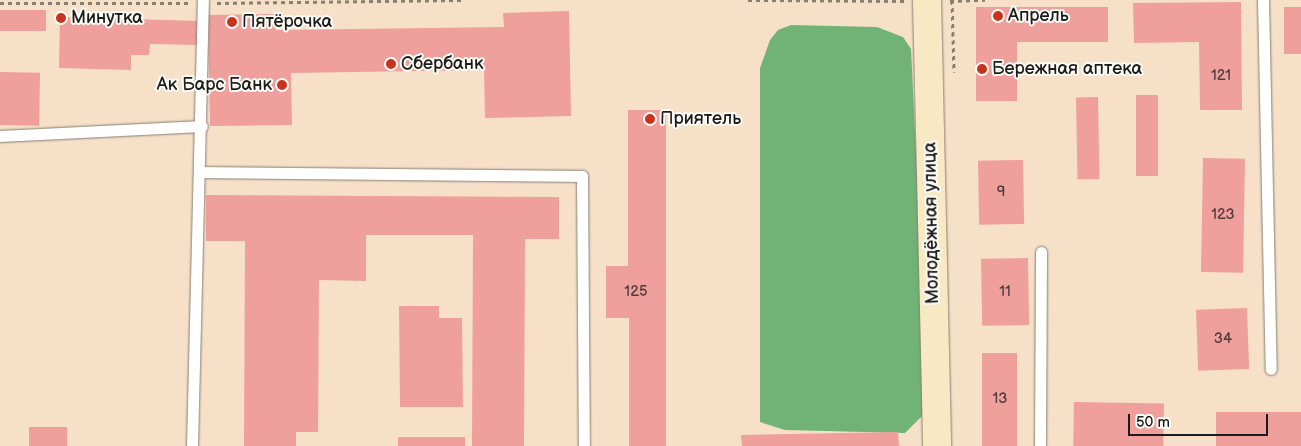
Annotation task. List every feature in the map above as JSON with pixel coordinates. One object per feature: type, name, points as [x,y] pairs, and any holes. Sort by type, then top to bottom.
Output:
[{"type":"main road","name":"Молодёжная улица","points":[[927,0],[937,446]]},
{"type":"lane","points":[[1263,0],[1271,369]]},
{"type":"lane","points":[[192,446],[201,172],[204,1]]},
{"type":"lane","points":[[0,136],[202,126]]},
{"type":"lane","points":[[201,172],[582,176],[584,446]]},
{"type":"lane","points":[[1040,446],[1041,252]]},
{"type":"path","points":[[0,3],[464,0]]},
{"type":"path","points":[[748,0],[984,0]]},
{"type":"green space","points":[[791,25],[877,27],[903,37],[911,49],[928,401],[924,414],[905,433],[785,430],[760,422],[760,68],[770,40],[778,30]]},
{"type":"building","points":[[1241,2],[1242,110],[1200,110],[1199,42],[1134,43],[1133,3]]},
{"type":"building","points":[[976,7],[1108,7],[1108,42],[1017,42],[1017,101],[976,101]]},
{"type":"building","points":[[1284,7],[1301,7],[1301,54],[1284,54]]},
{"type":"building","points":[[0,10],[46,10],[46,31],[0,31]]},
{"type":"building","points":[[569,11],[571,116],[485,118],[484,70],[291,73],[292,125],[210,126],[208,15],[275,14],[276,30],[504,27],[503,13]]},
{"type":"building","points":[[60,17],[201,21],[201,45],[150,44],[149,55],[131,55],[131,70],[59,68]]},
{"type":"building","points":[[0,72],[40,73],[39,126],[0,125]]},
{"type":"building","points":[[1136,95],[1158,95],[1158,176],[1136,176]]},
{"type":"building","points":[[1076,97],[1098,97],[1099,179],[1077,179]]},
{"type":"building","points":[[628,110],[666,110],[666,446],[629,446],[629,318],[606,318],[606,266],[628,266]]},
{"type":"building","points":[[1203,158],[1245,159],[1243,273],[1201,272]]},
{"type":"building","points":[[1023,160],[1024,224],[979,225],[978,161]]},
{"type":"building","points":[[206,195],[559,197],[559,239],[525,239],[524,446],[472,446],[473,235],[366,235],[366,281],[319,280],[318,432],[296,432],[296,446],[244,446],[245,241],[206,241]]},
{"type":"building","points":[[1028,258],[1029,325],[982,326],[981,259]]},
{"type":"building","points":[[399,306],[439,306],[439,318],[462,318],[463,407],[400,407]]},
{"type":"building","points":[[1247,308],[1249,369],[1198,371],[1196,310]]},
{"type":"building","points":[[982,353],[1017,353],[1017,446],[982,446]]},
{"type":"building","points":[[1074,402],[1164,404],[1163,446],[1073,446]]},
{"type":"building","points":[[1216,412],[1301,412],[1301,446],[1216,446]]},
{"type":"building","points":[[29,427],[67,427],[67,446],[29,446]]},
{"type":"building","points":[[898,432],[899,446],[742,446],[741,435]]},
{"type":"building","points":[[398,437],[465,437],[465,446],[398,446]]},
{"type":"place","name":"Апрель","points":[[998,16]]},
{"type":"place","name":"Минутка","points":[[61,18]]},
{"type":"place","name":"Пятёрочка","points":[[232,22]]},
{"type":"place","name":"Сбербанк","points":[[391,64]]},
{"type":"place","name":"Бережная аптека","points":[[982,69]]},
{"type":"place","name":"Ак Барс Банк","points":[[282,85]]},
{"type":"place","name":"Приятель","points":[[650,119]]}]
